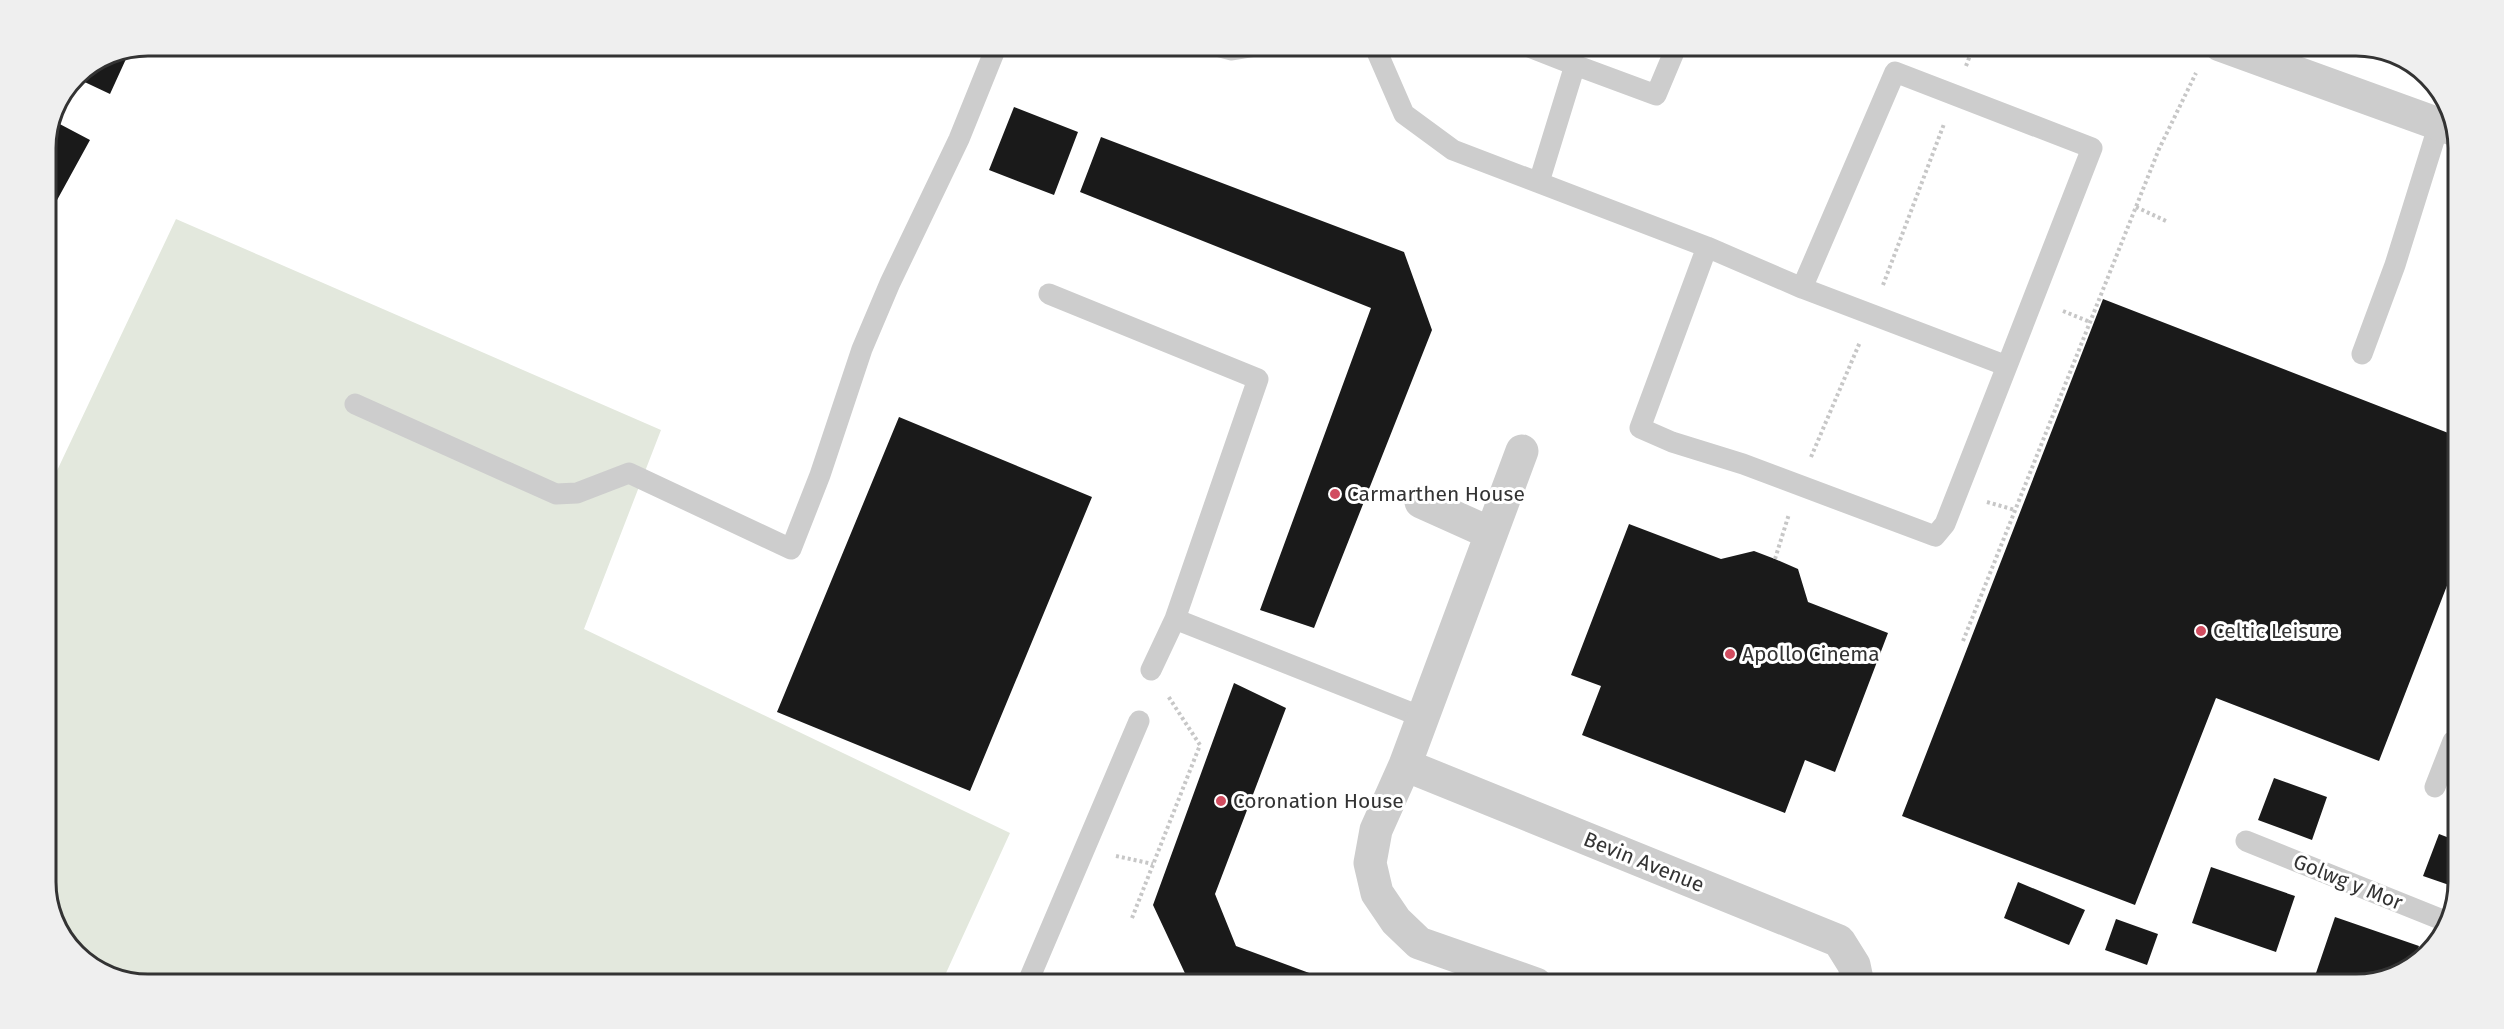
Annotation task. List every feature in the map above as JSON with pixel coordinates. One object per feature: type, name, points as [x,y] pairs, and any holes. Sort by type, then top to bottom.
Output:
[{"type":"street","points":[[2213,56],[2446,127]]},
{"type":"street","points":[[1507,974],[1419,943],[1396,921],[1377,893],[1370,863],[1376,830],[1405,765],[1522,451]]},
{"type":"street","points":[[1421,502],[1490,533]]},
{"type":"street","name":"Bevin Avenue","points":[[1405,765],[1839,941],[1854,965],[1856,974]]},
{"type":"lane","points":[[355,404],[556,494],[577,493],[596,488],[629,473],[791,549],[820,475],[862,349],[890,284],[959,139],[993,56]]},
{"type":"lane","points":[[1379,56],[1404,114],[1453,150],[1707,247],[1802,288],[2007,366]]},
{"type":"lane","points":[[1552,56],[1656,95],[1672,56]]},
{"type":"lane","points":[[1539,182],[1575,65]]},
{"type":"lane","points":[[1707,247],[1640,428],[1672,442],[1743,464],[1935,536],[1945,524],[2092,148],[1894,72],[1802,288]]},
{"type":"lane","points":[[2362,354],[2447,128]]},
{"type":"lane","points":[[1049,294],[1258,380],[1175,619],[1151,670]]},
{"type":"lane","points":[[1175,619],[1422,717]]},
{"type":"lane","points":[[1032,974],[1139,721]]},
{"type":"lane","points":[[2435,787],[2448,754]]},
{"type":"lane","name":"Golwg y Mor","points":[[2246,841],[2440,919]]},
{"type":"path","points":[[1963,641],[2159,149],[2209,56]]},
{"type":"path","points":[[2136,207],[2166,221]]},
{"type":"path","points":[[1132,918],[1200,745],[1151,670]]},
{"type":"shaded area","points":[[176,219],[661,430],[584,629],[1010,833],[946,974],[147,974],[118,969],[101,961],[91,955],[74,938],[62,917],[56,888],[56,473]]},
{"type":"building","points":[[127,58],[110,94],[83,81],[112,62]]},
{"type":"building","points":[[1014,107],[1078,132],[1054,195],[989,170]]},
{"type":"building","points":[[59,123],[90,140],[56,202],[56,147]]},
{"type":"building","name":"Carmarthen House","points":[[1101,137],[1404,252],[1432,330],[1314,628],[1260,610],[1371,308],[1080,192]]},
{"type":"building","name":"Celtic Leisure","points":[[2103,299],[2448,433],[2448,583],[2379,761],[2216,698],[2135,905],[1902,816]]},
{"type":"building","points":[[899,417],[1092,497],[970,791],[777,712]]},
{"type":"building","name":"Apollo Cinema","points":[[1629,524],[1721,559],[1754,551],[1775,559],[1798,569],[1808,602],[1888,633],[1835,772],[1805,760],[1785,813],[1582,735],[1601,686],[1571,675]]},
{"type":"building","name":"Coronation House","points":[[1234,683],[1286,708],[1215,894],[1236,946],[1312,974],[1185,974],[1153,905]]},
{"type":"building","points":[[2274,778],[2327,797],[2312,840],[2258,820]]},
{"type":"building","points":[[2439,834],[2448,837],[2448,885],[2423,876]]},
{"type":"building","points":[[2211,867],[2295,896],[2276,952],[2192,923]]},
{"type":"building","points":[[2018,882],[2085,910],[2069,945],[2004,918]]},
{"type":"building","points":[[2335,917],[2419,946],[2413,955],[2386,969],[2357,974],[2316,973]]},
{"type":"building","points":[[2116,919],[2158,934],[2147,965],[2105,950]]},
{"type":"place","name":"Carmarthen House","points":[[1335,494]]},
{"type":"place","name":"Celtic Leisure","points":[[2201,631]]},
{"type":"place","name":"Apollo Cinema","points":[[1730,654]]},
{"type":"place","name":"Coronation House","points":[[1221,801]]}]
